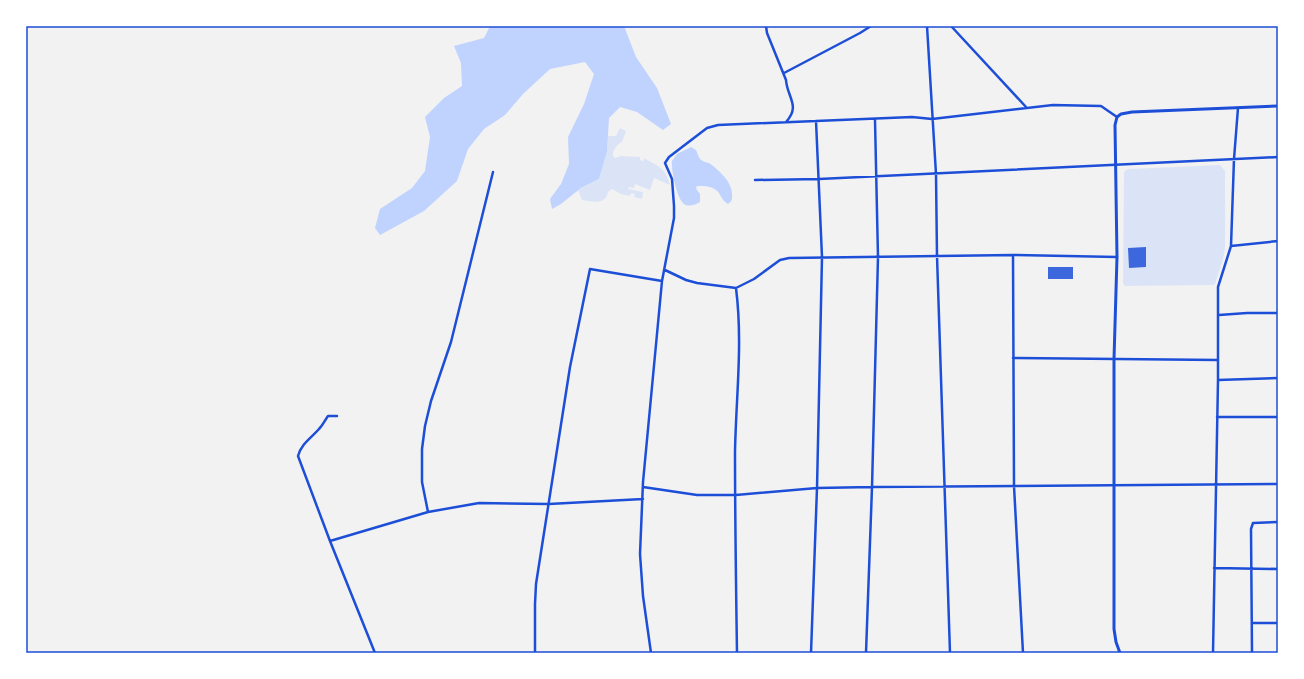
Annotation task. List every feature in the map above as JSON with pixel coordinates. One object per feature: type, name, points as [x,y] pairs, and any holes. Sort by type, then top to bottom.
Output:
[{"type":"street","points":[[766,26],[767,33],[784,73],[793,102],[792,115],[786,122]]},
{"type":"street","points":[[784,73],[871,26]]},
{"type":"street","points":[[927,26],[936,174],[937,256],[950,653]]},
{"type":"street","points":[[951,26],[1026,107]]},
{"type":"street","points":[[651,653],[643,596],[640,554],[643,486],[662,281],[669,236],[674,218],[672,179],[665,163],[669,157],[707,128],[718,125],[912,118],[932,119],[1044,105],[1096,105],[1107,109],[1117,117]]},
{"type":"street","points":[[1120,653],[1116,642],[1114,629],[1114,359],[1117,257],[1115,125],[1117,117],[1123,112],[1278,106]]},
{"type":"street","points":[[1213,653],[1219,315],[1218,287],[1231,246],[1234,159],[1238,108]]},
{"type":"street","points":[[866,653],[878,257],[875,120]]},
{"type":"street","points":[[812,653],[818,488],[822,257],[816,121]]},
{"type":"street","points":[[755,180],[936,174],[1278,157]]},
{"type":"street","points":[[428,512],[422,482],[422,449],[425,426],[431,401],[451,342],[493,172]]},
{"type":"street","points":[[1231,246],[1278,241]]},
{"type":"street","points":[[664,270],[686,280],[697,283],[736,288],[754,279],[780,260],[789,258],[1013,255],[1117,257]]},
{"type":"street","points":[[1013,255],[1014,486],[1023,653]]},
{"type":"street","points":[[535,653],[536,584],[570,367],[590,269],[662,281]]},
{"type":"street","points":[[736,288],[739,311],[740,349],[737,395],[735,546],[737,653]]},
{"type":"street","points":[[1219,315],[1278,313]]},
{"type":"street","points":[[1013,358],[1218,360]]},
{"type":"street","points":[[1218,380],[1278,378]]},
{"type":"street","points":[[337,416],[328,416],[321,428],[308,438],[298,456],[375,653]]},
{"type":"street","points":[[1217,417],[1278,417]]},
{"type":"street","points":[[643,486],[697,495],[736,495],[818,488],[1278,484]]},
{"type":"street","points":[[330,541],[428,512],[479,503],[549,504],[643,499]]},
{"type":"street","points":[[1252,653],[1253,623],[1251,529],[1253,523],[1278,522]]},
{"type":"street","points":[[1214,568],[1278,569]]},
{"type":"street","points":[[1253,623],[1278,623]]},
{"type":"shaded area","points":[[620,128],[626,131],[622,142],[615,148],[613,156],[615,158],[621,156],[640,157],[640,160],[644,161],[644,158],[664,171],[670,185],[654,178],[650,190],[635,184],[634,188],[629,187],[628,189],[643,192],[642,199],[634,197],[635,194],[631,193],[630,196],[621,194],[612,189],[602,201],[595,202],[582,200],[578,190],[599,179],[607,152],[608,136],[616,136]]},
{"type":"shaded area","points":[[1220,165],[1225,171],[1225,248],[1215,284],[1125,286],[1123,283],[1124,172],[1128,169]]},
{"type":"water","points":[[490,26],[624,26],[636,57],[657,88],[671,124],[663,130],[637,112],[620,107],[609,118],[607,152],[599,179],[581,188],[561,204],[552,209],[550,199],[561,184],[569,164],[568,137],[584,104],[594,74],[585,62],[550,69],[523,94],[505,115],[484,129],[468,149],[457,181],[424,211],[380,235],[375,228],[380,209],[412,188],[425,171],[430,137],[425,117],[444,98],[462,86],[461,63],[454,46],[484,38]]},
{"type":"water","points":[[691,147],[696,150],[700,159],[713,166],[727,180],[732,193],[730,203],[728,204],[724,201],[715,189],[704,186],[696,187],[700,194],[700,202],[694,205],[688,205],[681,201],[672,171],[672,161],[677,154]]},
{"type":"building","points":[[1146,247],[1146,267],[1129,268],[1128,248]]},
{"type":"building","points":[[1048,267],[1073,267],[1073,279],[1048,279]]}]
